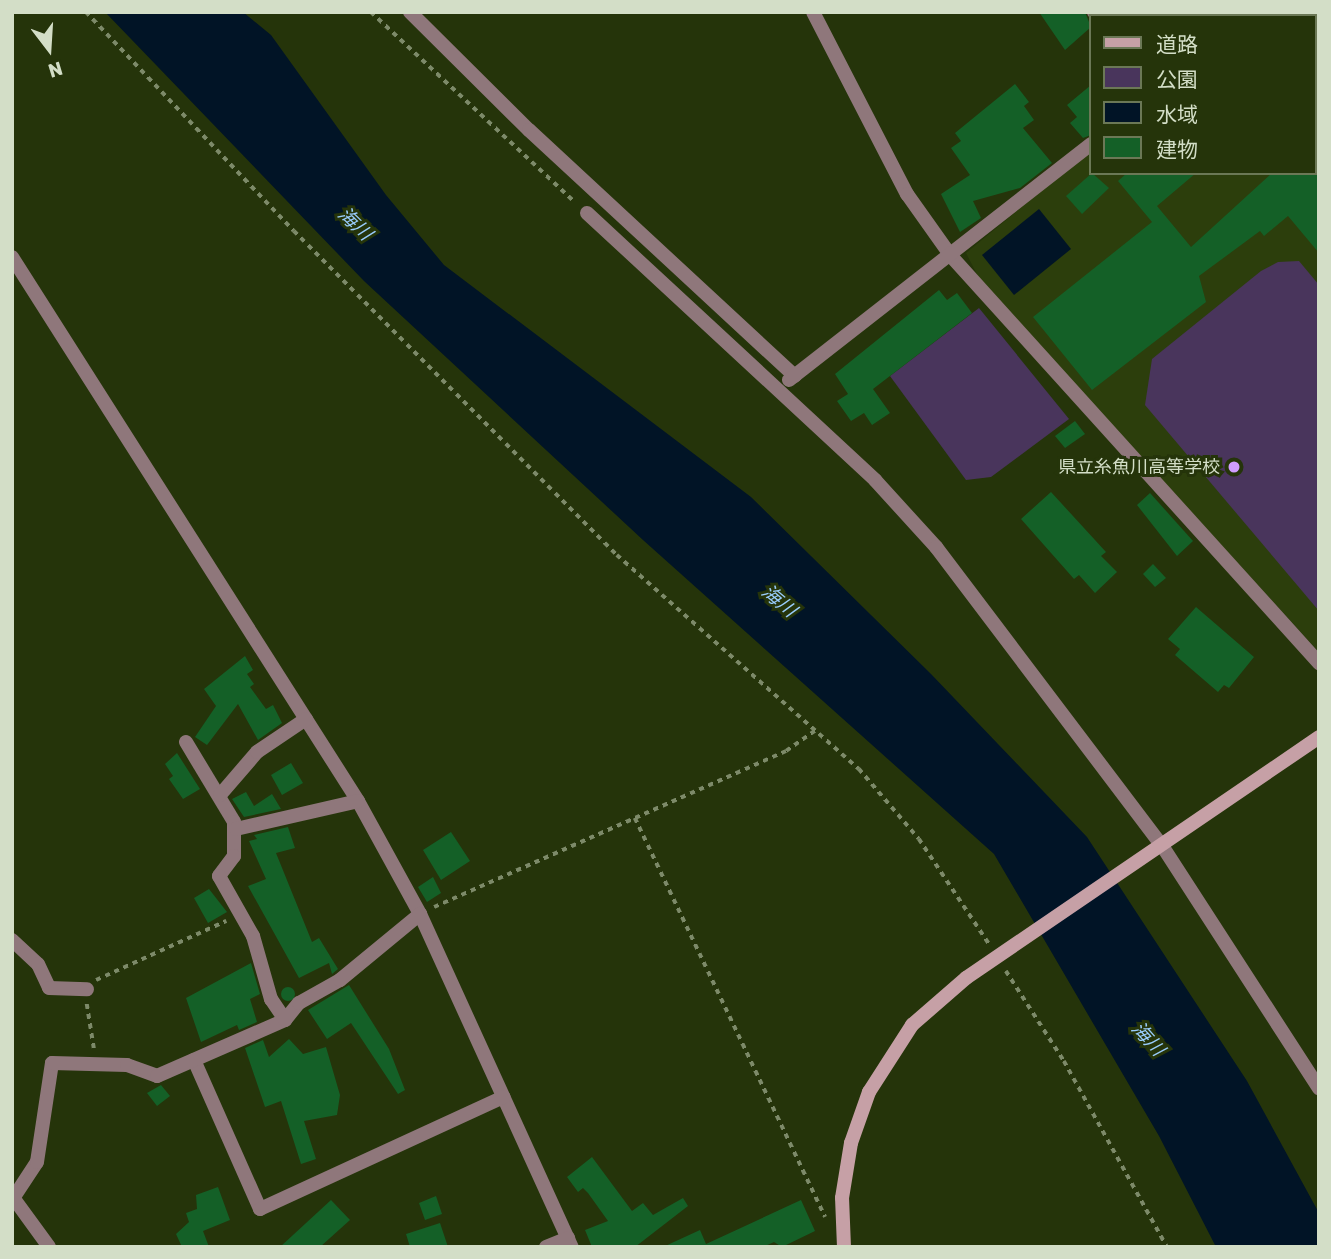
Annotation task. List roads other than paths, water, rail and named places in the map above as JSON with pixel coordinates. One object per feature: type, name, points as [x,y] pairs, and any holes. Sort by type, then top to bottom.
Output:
[{"type":"street","points":[[410,12],[529,130],[795,376]]},
{"type":"street","points":[[813,12],[907,194],[951,256],[1319,663]]},
{"type":"street","points":[[779,388],[1090,145]]},
{"type":"street","points":[[587,213],[779,388],[875,480],[936,547],[1161,844],[1319,1088]]},
{"type":"street","points":[[12,257],[358,802],[420,914],[570,1242],[547,1247]]},
{"type":"street","points":[[220,795],[257,752],[306,719]]},
{"type":"street","points":[[844,1247],[842,1198],[850,1143],[869,1092],[912,1025],[965,978],[1319,737]]},
{"type":"street","points":[[186,741],[202,774],[220,795],[236,829],[234,856],[219,876],[258,948],[271,999],[285,1020]]},
{"type":"street","points":[[236,829],[358,802]]},
{"type":"street","points":[[49,1247],[12,1198],[37,1162],[52,1063],[127,1065],[157,1076],[285,1020],[299,1003],[340,981],[420,914]]},
{"type":"street","points":[[12,940],[38,964],[50,988],[87,989]]},
{"type":"street","points":[[194,1060],[260,1209],[504,1097]]},
{"type":"water","name":"海川","points":[[105,12],[243,12],[271,35],[386,195],[444,265],[751,497],[931,674],[1087,837],[1247,1081],[1319,1213],[1319,1247],[1216,1247],[1159,1136],[994,854],[643,540],[364,281]]},
{"type":"water","points":[[1039,209],[1071,249],[1014,295],[982,255]]},
{"type":"place","name":"県立糸魚川高等学校","points":[[1234,467]]}]
